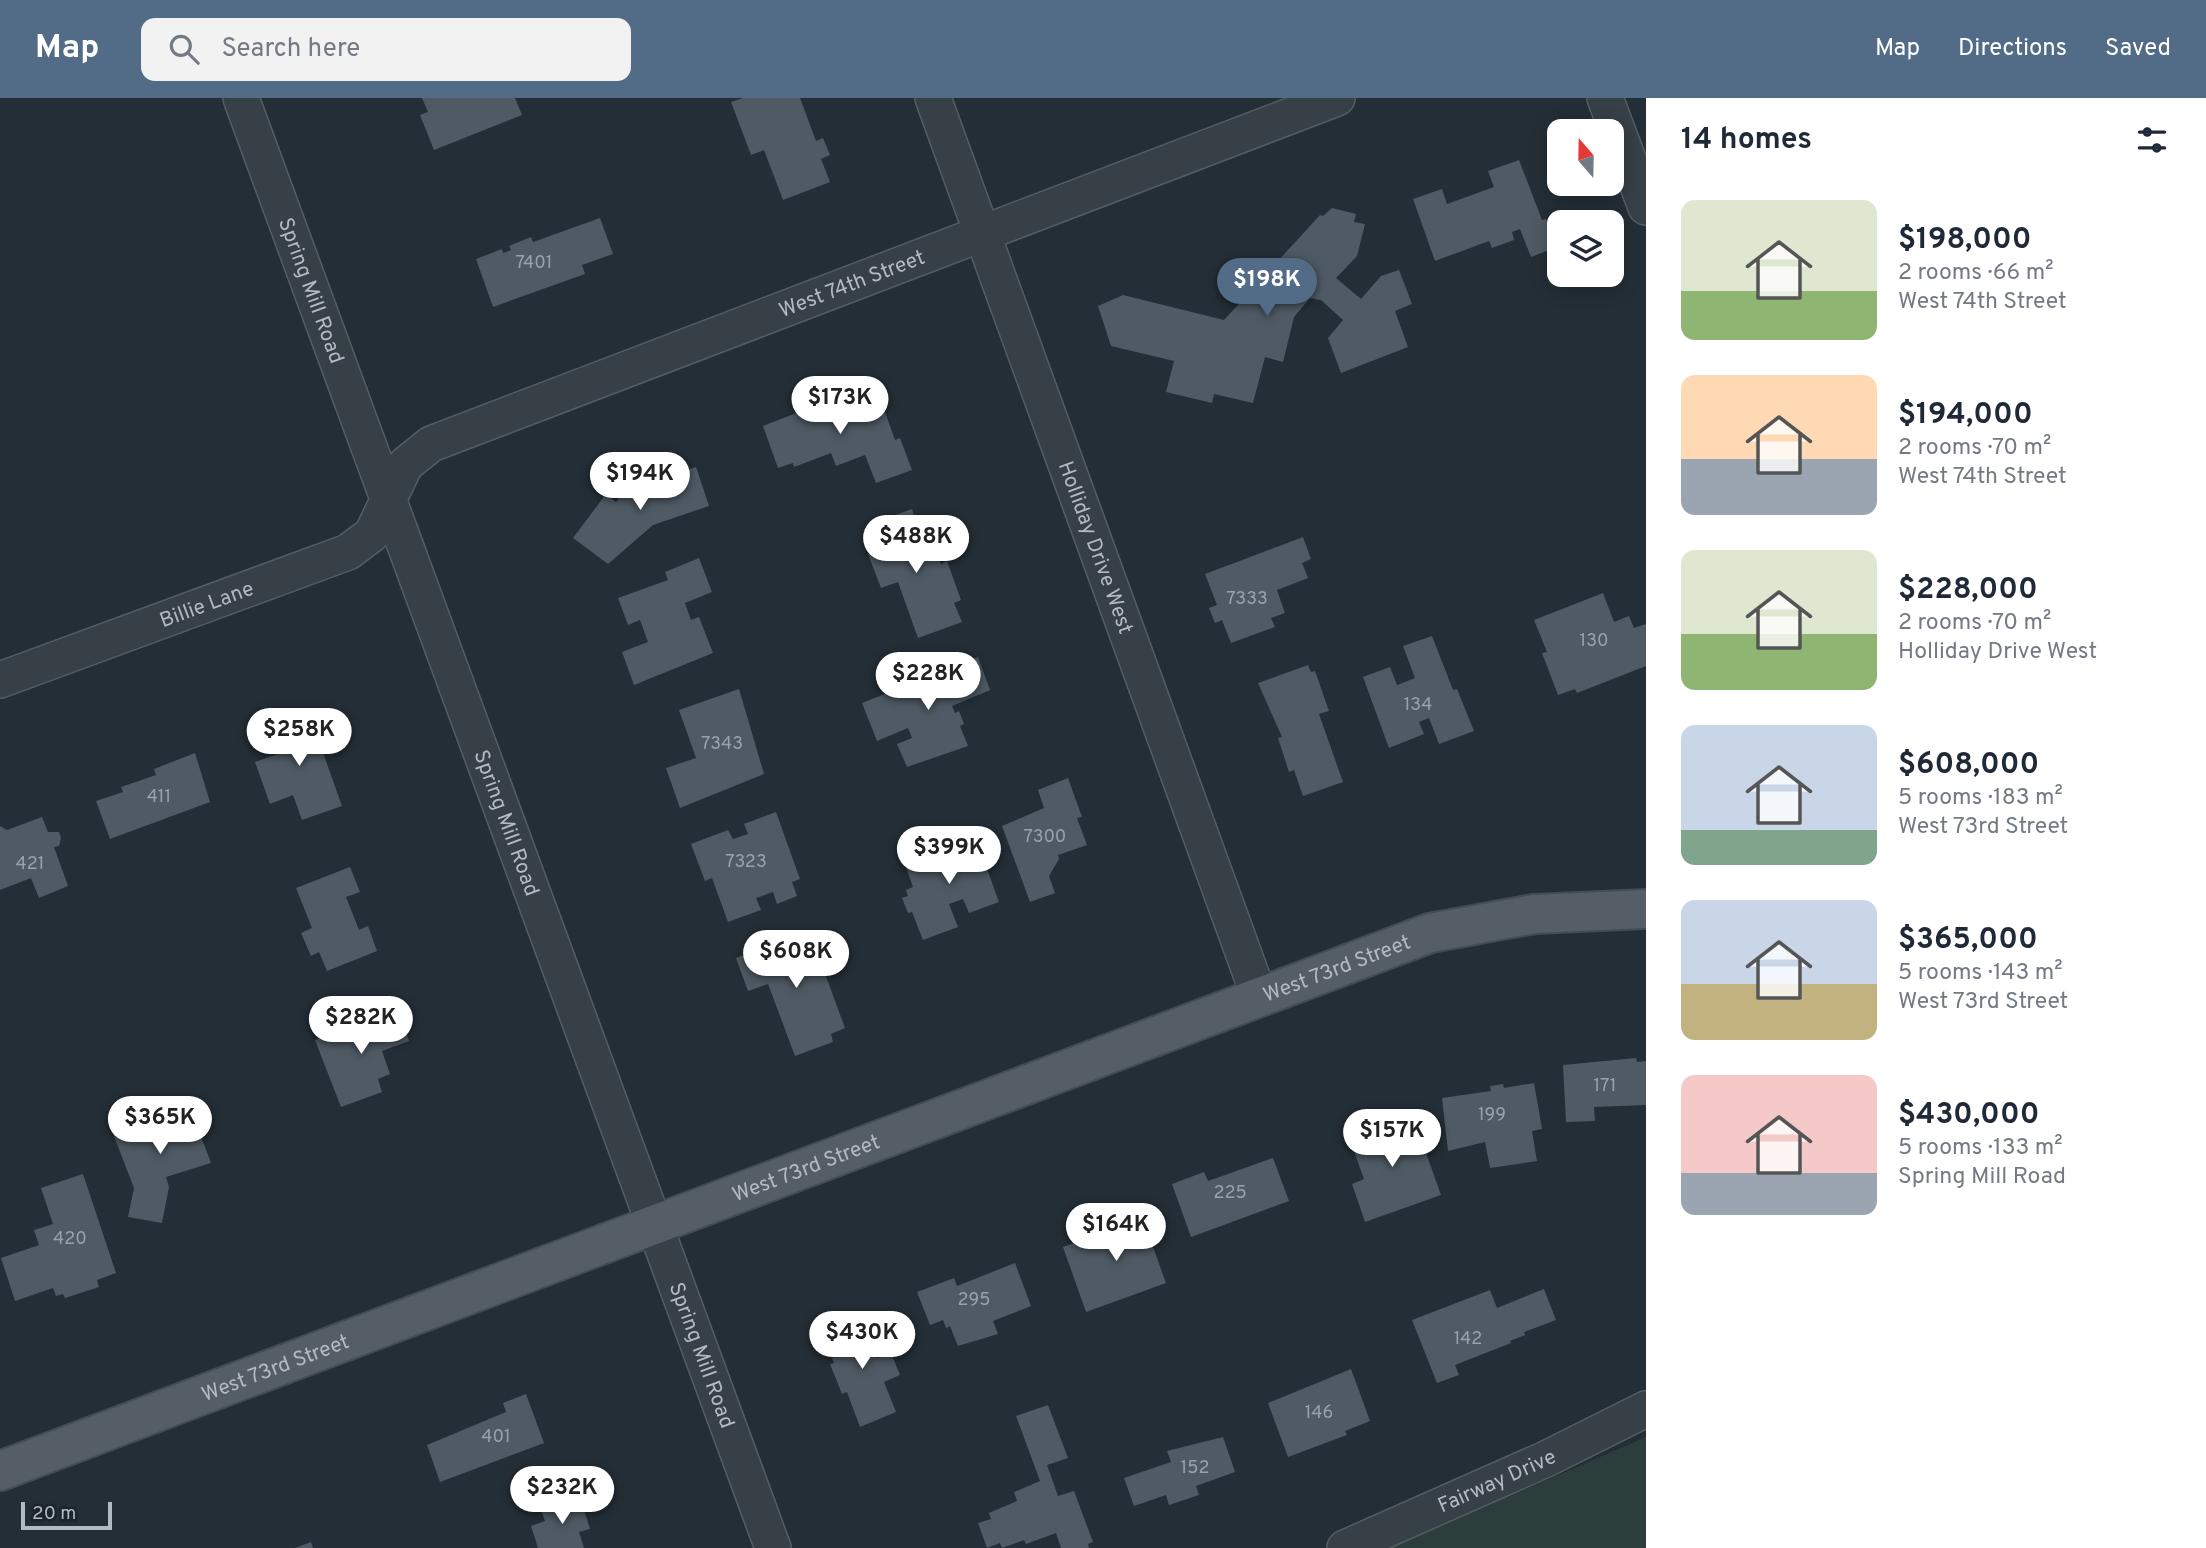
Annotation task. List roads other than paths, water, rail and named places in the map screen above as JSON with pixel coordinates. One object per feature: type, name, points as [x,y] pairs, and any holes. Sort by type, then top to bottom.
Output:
[{"type":"main road","name":"West 73rd Street","points":[[0,1471],[1430,933],[1534,914],[1635,908]]},
{"type":"street","name":"Spring Mill Road","points":[[241,98],[774,1548]]},
{"type":"street","name":"Holliday Drive West","points":[[933,98],[1259,996]]},
{"type":"street","name":"West 74th Street","points":[[388,498],[405,466],[431,444],[1338,98]]},
{"type":"street","points":[[1605,98],[1646,207]]},
{"type":"street","name":"Billie Lane","points":[[0,680],[348,552],[372,534],[388,498]]},
{"type":"street","name":"Fairway Drive","points":[[1345,1548],[1546,1459],[1646,1409]]}]
